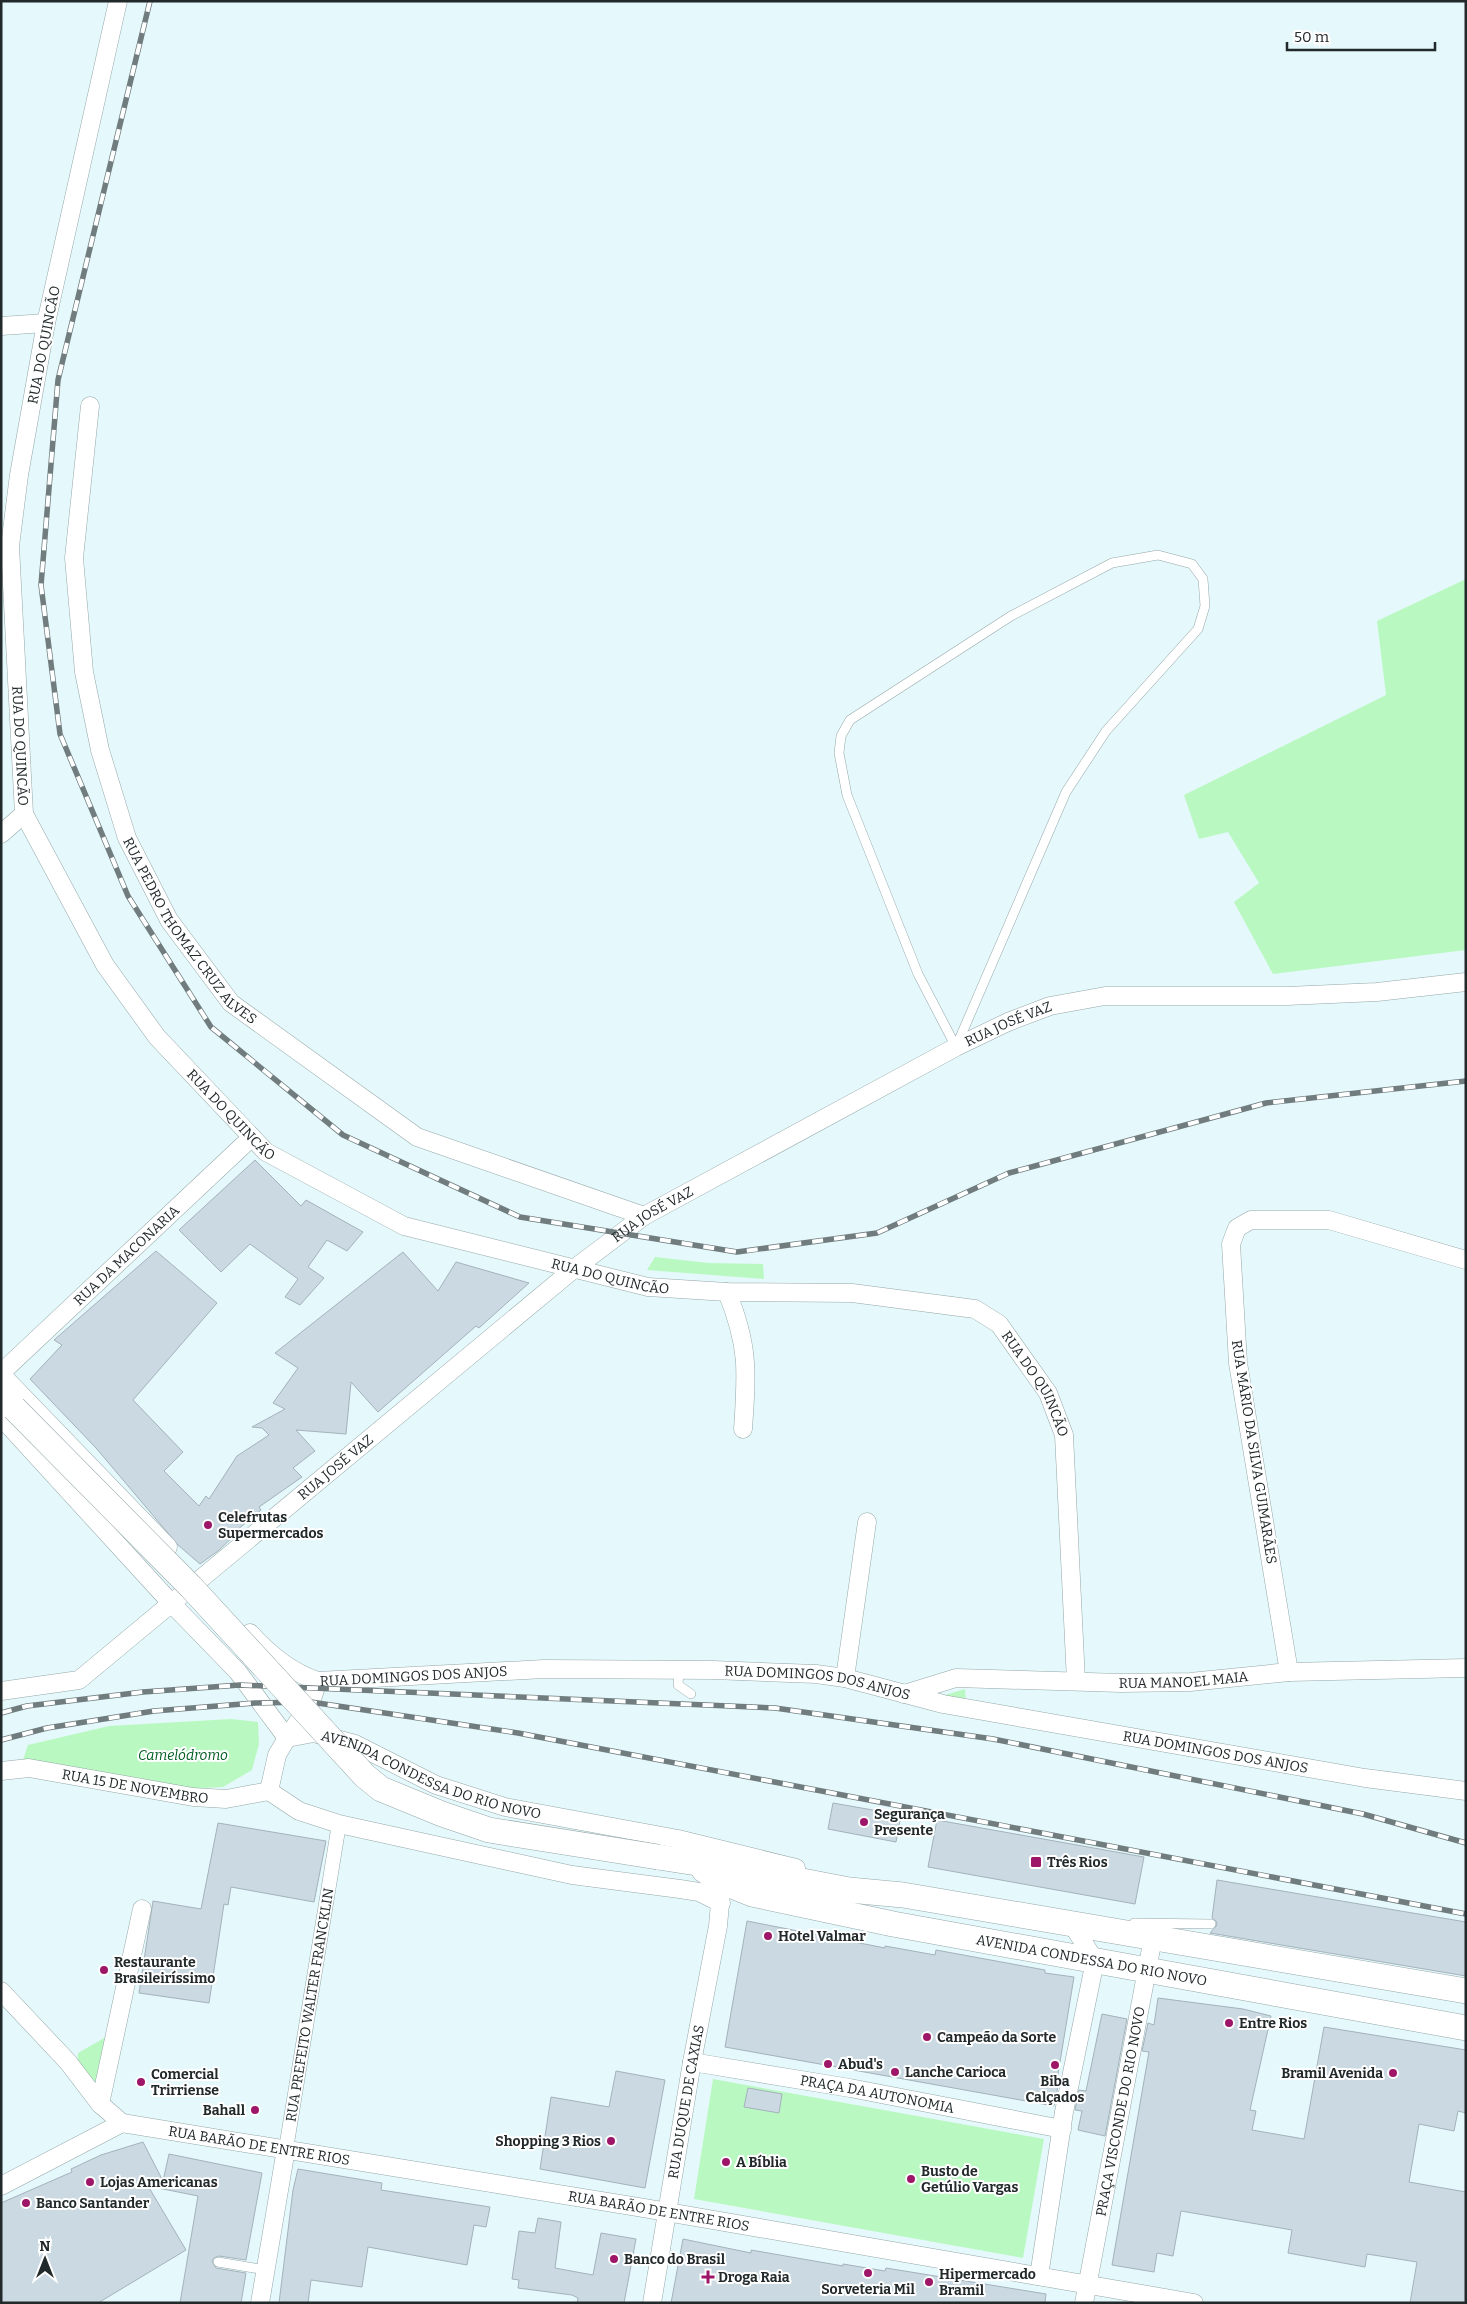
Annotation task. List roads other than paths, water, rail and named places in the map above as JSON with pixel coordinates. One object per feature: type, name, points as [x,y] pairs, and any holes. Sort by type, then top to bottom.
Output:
[{"type":"main road","points":[[6,1407],[191,1587],[365,1776],[381,1789],[442,1814],[489,1830],[693,1863]]},
{"type":"main road","name":"AVENIDA CONDESSA DO RIO NOVO","points":[[693,1863],[755,1872],[850,1890],[903,1895],[1466,1991]]},
{"type":"main road","name":"AVENIDA CONDESSA DO RIO NOVO","points":[[693,1863],[721,1892],[752,1894],[893,1924],[1466,2028]]},
{"type":"street","name":"RUA DO QUINCÃO","points":[[118,1],[46,323],[19,475],[10,546],[24,814],[105,965],[157,1037],[266,1152],[404,1226],[648,1287],[727,1292],[852,1292],[975,1309],[999,1324],[1048,1393],[1064,1435],[1076,1681]]},
{"type":"street","points":[[1,326],[46,323]]},
{"type":"street","name":"RUA PEDRO THOMAZ CRUZ ALVES","points":[[90,406],[74,558],[84,672],[100,750],[127,838],[169,920],[231,1003],[417,1137],[644,1216]]},
{"type":"street","points":[[1,834],[24,814]]},
{"type":"street","name":"RUA JOSÉ VAZ","points":[[1,1691],[79,1680],[575,1268],[644,1216],[956,1047],[1008,1022],[1050,1006],[1105,996],[1297,996],[1376,992],[1466,982]]},
{"type":"street","name":"RUA DA MACONARIA","points":[[1,1374],[252,1137]]},
{"type":"street","name":"RUA MÁRIO DA SILVA GUIMARÃES","points":[[1288,1672],[1238,1364],[1231,1244],[1237,1228],[1251,1220],[1329,1220],[1466,1260]]},
{"type":"street","points":[[727,1292],[739,1322],[744,1345],[747,1375],[743,1429]]},
{"type":"street","points":[[1,1374],[200,1579]]},
{"type":"street","points":[[6,1407],[172,1604],[238,1672],[287,1738]]},
{"type":"street","points":[[845,1678],[866,1522]]},
{"type":"street","name":"RUA DOMINGOS DOS ANJOS","points":[[200,1579],[263,1647],[300,1676],[318,1681],[544,1669],[816,1674],[845,1678],[943,1704],[1365,1778],[1466,1791]]},
{"type":"street","name":"RUA MANOEL MAIA","points":[[903,1694],[956,1678],[1121,1683],[1190,1682],[1288,1672],[1466,1668]]},
{"type":"street","points":[[269,1790],[277,1755],[311,1702],[318,1681]]},
{"type":"street","name":"AVENIDA CONDESSA DO RIO NOVO","points":[[287,1738],[314,1733],[355,1744],[436,1785],[505,1807],[678,1839],[903,1895]]},
{"type":"street","name":"RUA 15 DE NOVEMBRO","points":[[1,1771],[29,1768],[193,1797],[226,1799],[269,1790]]},
{"type":"street","name":"AVENIDA CONDESSA DO RIO NOVO","points":[[269,1790],[299,1811],[339,1824],[572,1875],[699,1892],[721,1892]]},
{"type":"street","name":"RUA PREFEITO WALTER FRANCKLIN","points":[[260,2303],[339,1824]]},
{"type":"street","name":"RUA DUQUE DE CAXIAS","points":[[652,2303],[669,2213],[721,1892]]},
{"type":"street","points":[[100,2104],[142,1909]]},
{"type":"street","points":[[1039,2276],[1062,2129],[1095,1961],[1070,1924]]},
{"type":"street","name":"PRAÇA VISCONDE DO RIO NOVO","points":[[1084,2303],[1153,1938]]},
{"type":"street","points":[[1,1991],[68,2062],[100,2104],[122,2123],[1,2186]]},
{"type":"street","name":"PRAÇA DA AUTONOMIA","points":[[692,2062],[850,2088],[1062,2129]]},
{"type":"street","name":"RUA BARÃO DE ENTRE RIOS","points":[[122,2123],[669,2213],[1194,2303]]},
{"type":"lane","points":[[1158,555],[1192,564],[1203,579],[1205,606],[1198,629],[1106,731],[1066,792],[956,1047],[918,974],[847,795],[838,753],[841,736],[850,720],[1012,616],[1112,563],[1158,555]]},
{"type":"lane","points":[[679,1670],[678,1685],[691,1694]]},
{"type":"lane","points":[[1070,1924],[1211,1924]]},
{"type":"lane","points":[[218,2262],[266,2270]]},
{"type":"railway","points":[[150,1],[58,380],[41,585],[60,734],[128,896],[211,1027],[343,1135],[520,1217],[737,1252],[877,1233],[1009,1173],[1266,1103],[1466,1081]]},
{"type":"railway","points":[[1,1713],[27,1706],[143,1692],[240,1685],[775,1708],[993,1739],[1363,1814],[1466,1843]]},
{"type":"railway","points":[[1,1740],[47,1728],[154,1711],[255,1703],[311,1702],[518,1733],[1466,1914]]},
{"type":"place","name":"Celefrutas Supermercados","points":[[208,1525]]},
{"type":"place","name":"Segurança Presente","points":[[864,1822]]},
{"type":"place","name":"Três Rios","points":[[1036,1862]]},
{"type":"place","name":"Hotel Valmar","points":[[768,1936]]},
{"type":"place","name":"Restaurante Brasileiríssimo","points":[[104,1970]]},
{"type":"place","name":"Entre Rios","points":[[1229,2023]]},
{"type":"place","name":"Campeão da Sorte","points":[[927,2037]]},
{"type":"place","name":"Abud's","points":[[828,2064]]},
{"type":"place","name":"Biba Calçados","points":[[1055,2065]]},
{"type":"place","name":"Lanche Carioca","points":[[895,2072]]},
{"type":"place","name":"Bramil Avenida","points":[[1393,2073]]},
{"type":"place","name":"Comercial Trirriense","points":[[141,2082]]},
{"type":"place","name":"Bahall","points":[[255,2110]]},
{"type":"place","name":"Shopping 3 Rios","points":[[611,2141]]},
{"type":"place","name":"A Bíblia","points":[[726,2162]]},
{"type":"place","name":"Busto de Getúlio Vargas","points":[[911,2179]]},
{"type":"place","name":"Lojas Americanas","points":[[90,2182]]},
{"type":"place","name":"Banco Santander","points":[[26,2203]]},
{"type":"place","name":"Banco do Brasil","points":[[614,2259]]},
{"type":"place","name":"Sorveteria Mil","points":[[868,2273]]},
{"type":"place","name":"Droga Raia","points":[[708,2277]]},
{"type":"place","name":"Hipermercado Bramil","points":[[929,2282]]},
{"type":"park label","name":"Camelódromo","points":[[183,1755]]}]
